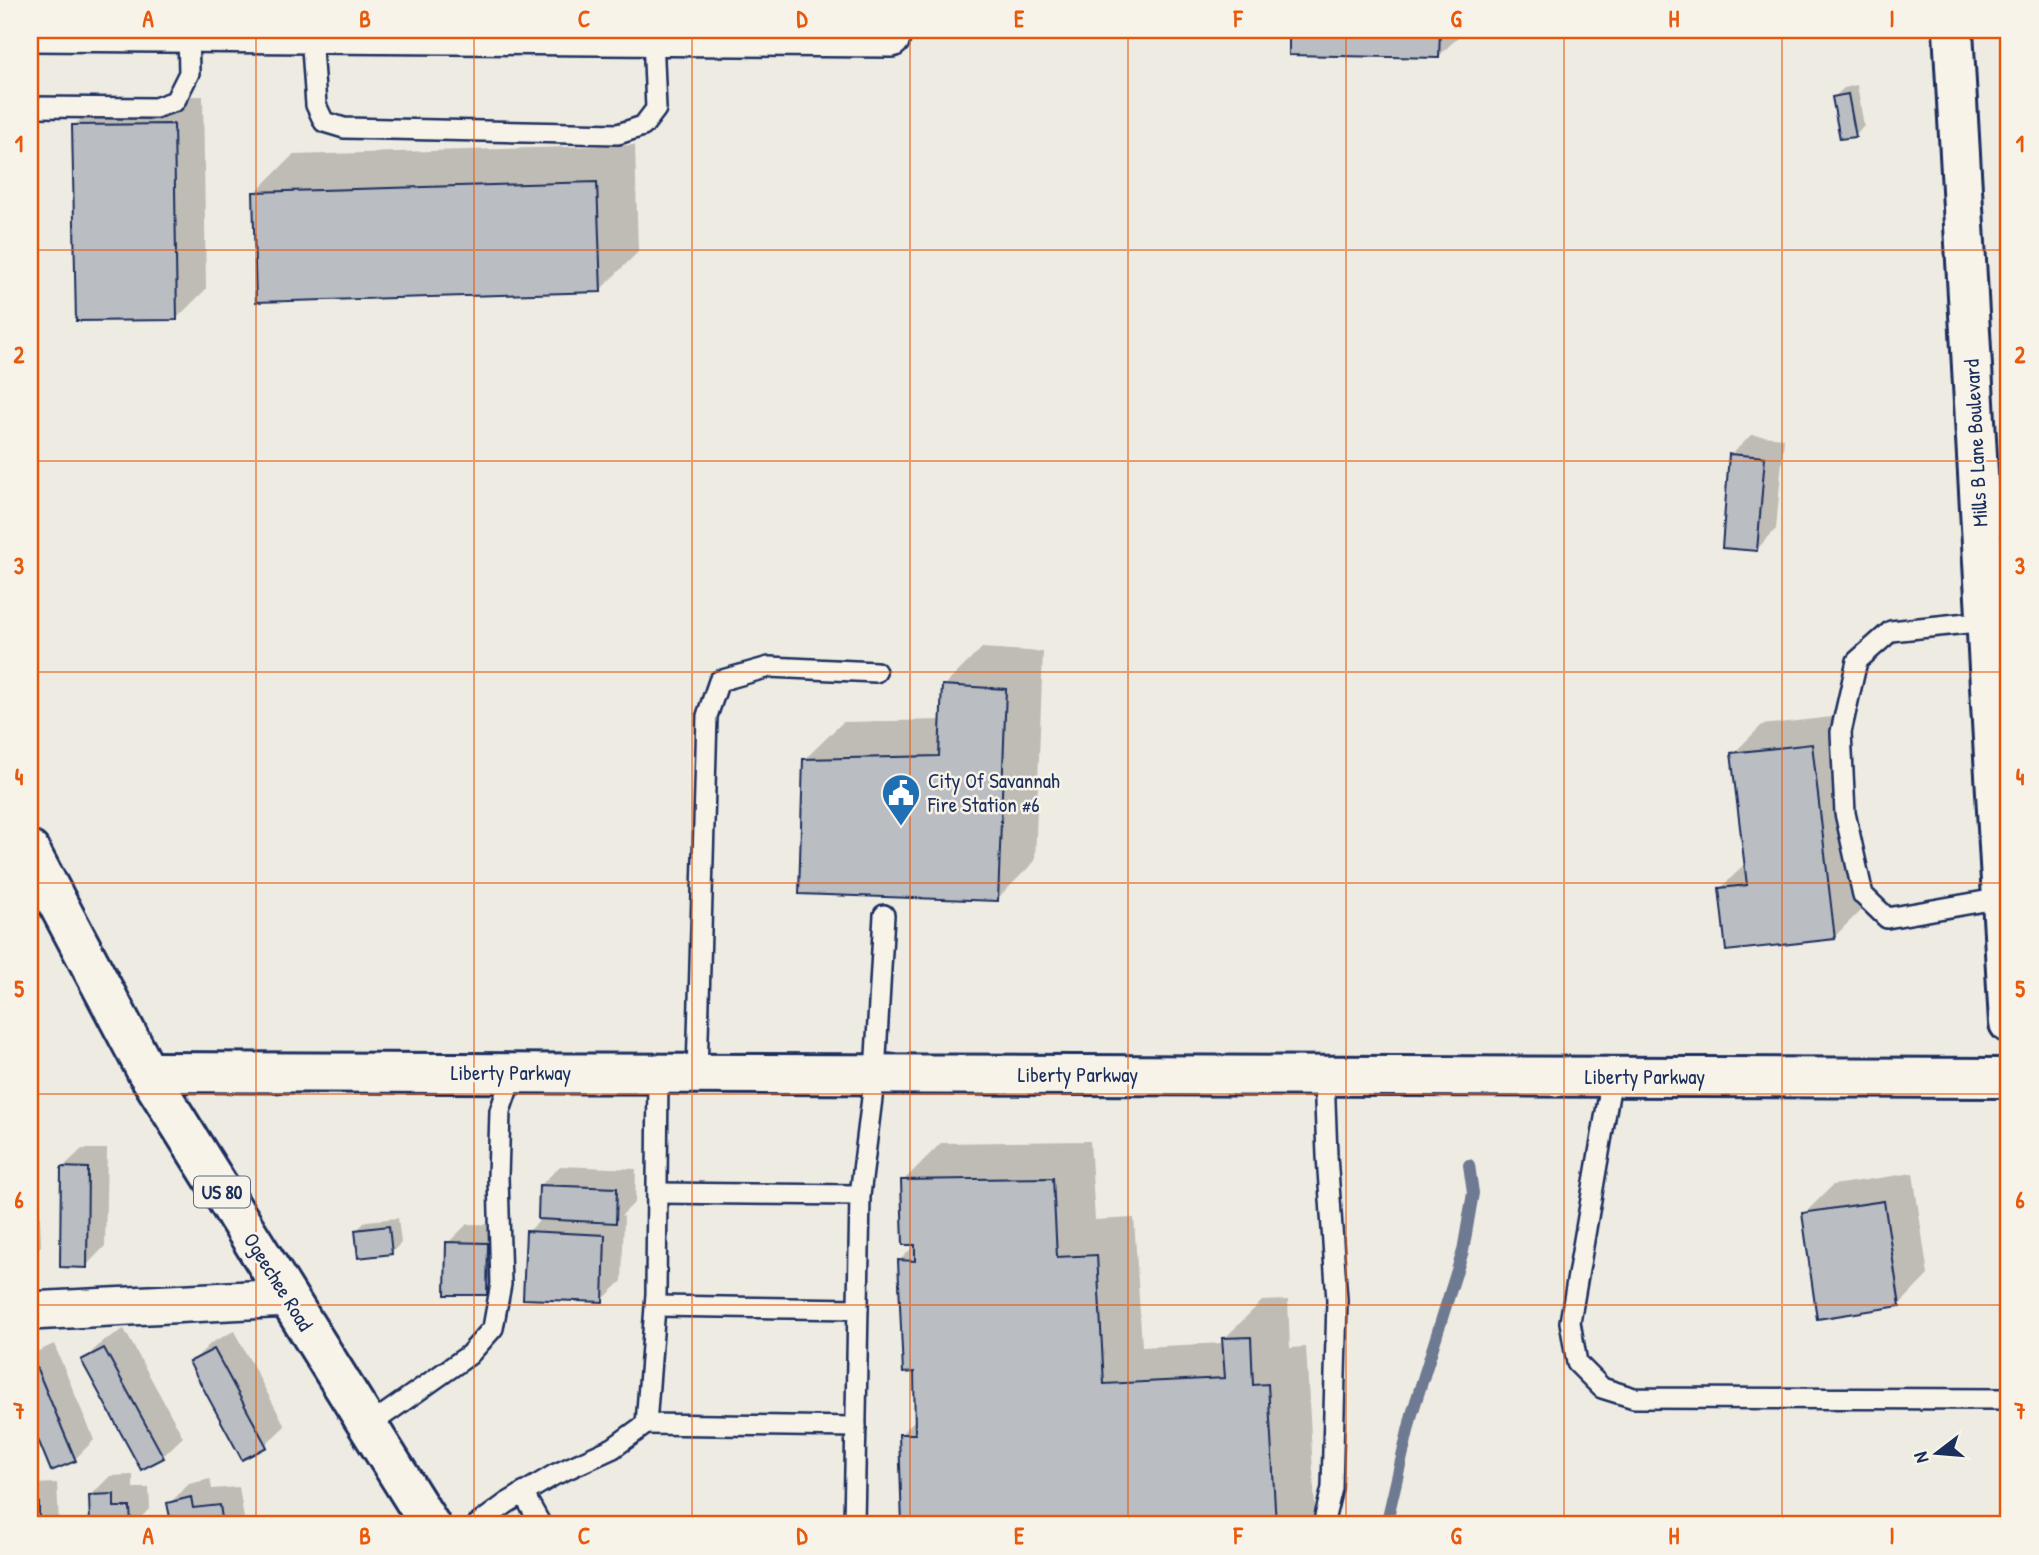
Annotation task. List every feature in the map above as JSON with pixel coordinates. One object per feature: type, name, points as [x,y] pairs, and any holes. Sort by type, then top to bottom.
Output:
[{"type":"street","name":"Mills B Lane Boulevard","points":[[1953,30],[2009,1023]]},
{"type":"street","points":[[30,32],[891,38]]},
{"type":"street","name":"Ogeechee Road","points":[[30,851],[147,1072],[430,1525]]},
{"type":"street","name":"Liberty Parkway","points":[[147,1072],[2009,1078]]},
{"type":"street","points":[[30,1311],[288,1298]]},
{"type":"lane","points":[[30,107],[155,108],[175,101],[189,74],[188,33]]},
{"type":"lane","points":[[311,34],[316,105],[324,122],[344,128],[618,134],[643,126],[656,109],[653,36]]},
{"type":"lane","points":[[1986,621],[1891,631],[1857,661],[1841,732],[1845,813],[1863,895],[1887,918],[2002,898]]},
{"type":"lane","points":[[697,1073],[707,716],[719,681],[769,667],[876,672]]},
{"type":"lane","points":[[854,1525],[860,1195],[875,1074],[884,915]]},
{"type":"lane","points":[[368,1426],[469,1355],[493,1328],[501,1284],[498,1177],[500,1111],[513,1073]]},
{"type":"lane","points":[[646,1424],[656,1306],[657,1074]]},
{"type":"lane","points":[[1323,1525],[1332,1488],[1337,1300],[1326,1156],[1324,1075]]},
{"type":"lane","points":[[1612,1077],[1570,1322],[1577,1363],[1602,1388],[1634,1398],[2009,1399]]},
{"type":"lane","points":[[657,1193],[860,1195]]},
{"type":"lane","points":[[656,1306],[858,1309]]},
{"type":"lane","points":[[477,1525],[523,1493],[554,1475],[613,1448],[646,1424],[856,1427]]},
{"type":"lane","points":[[523,1493],[541,1525]]},
{"type":"building","points":[[1289,30],[1440,30],[1439,58],[1289,55]]},
{"type":"building","points":[[1848,94],[1856,137],[1840,139],[1832,97]]},
{"type":"building","points":[[174,124],[177,320],[76,321],[72,125]]},
{"type":"building","points":[[597,182],[601,292],[256,302],[253,192]]},
{"type":"building","points":[[1729,454],[1765,457],[1757,551],[1722,548]]},
{"type":"building","name":"City Of Savannah Fire Station #6","points":[[942,685],[1006,689],[998,901],[799,894],[803,759],[939,756]]},
{"type":"building","points":[[1812,744],[1835,939],[1726,951],[1719,888],[1747,885],[1731,753]]},
{"type":"building","points":[[61,1167],[88,1168],[87,1268],[60,1267]]},
{"type":"building","points":[[1053,1178],[1057,1257],[1097,1255],[1104,1384],[1225,1378],[1222,1338],[1251,1337],[1253,1385],[1268,1384],[1276,1525],[902,1525],[899,1434],[915,1434],[914,1372],[903,1373],[898,1260],[915,1261],[915,1245],[903,1245],[901,1180]]},
{"type":"building","points":[[539,1185],[617,1188],[616,1223],[538,1219]]},
{"type":"building","points":[[1884,1201],[1900,1306],[1817,1319],[1802,1213]]},
{"type":"building","points":[[389,1226],[392,1254],[358,1258],[355,1230]]},
{"type":"building","points":[[526,1231],[605,1235],[603,1302],[523,1299]]},
{"type":"building","points":[[446,1242],[488,1243],[487,1295],[445,1295]]},
{"type":"building","points":[[104,1348],[164,1458],[141,1470],[81,1360]]},
{"type":"building","points":[[214,1349],[267,1447],[242,1460],[189,1362]]},
{"type":"building","points":[[34,1362],[76,1461],[51,1471],[30,1420],[30,1364]]},
{"type":"building","points":[[114,1494],[114,1507],[130,1507],[131,1525],[90,1525],[89,1495]]},
{"type":"building","points":[[191,1497],[193,1508],[220,1505],[223,1525],[193,1525],[192,1518],[171,1522],[167,1503]]},
{"type":"building","points":[[30,1502],[39,1502],[39,1525],[30,1525]]},
{"type":"waterway","points":[[1386,1525],[1412,1414],[1463,1251],[1473,1193],[1469,1165]]},
{"type":"place","name":"City Of Savannah Fire Station #6","points":[[901,827]]}]
